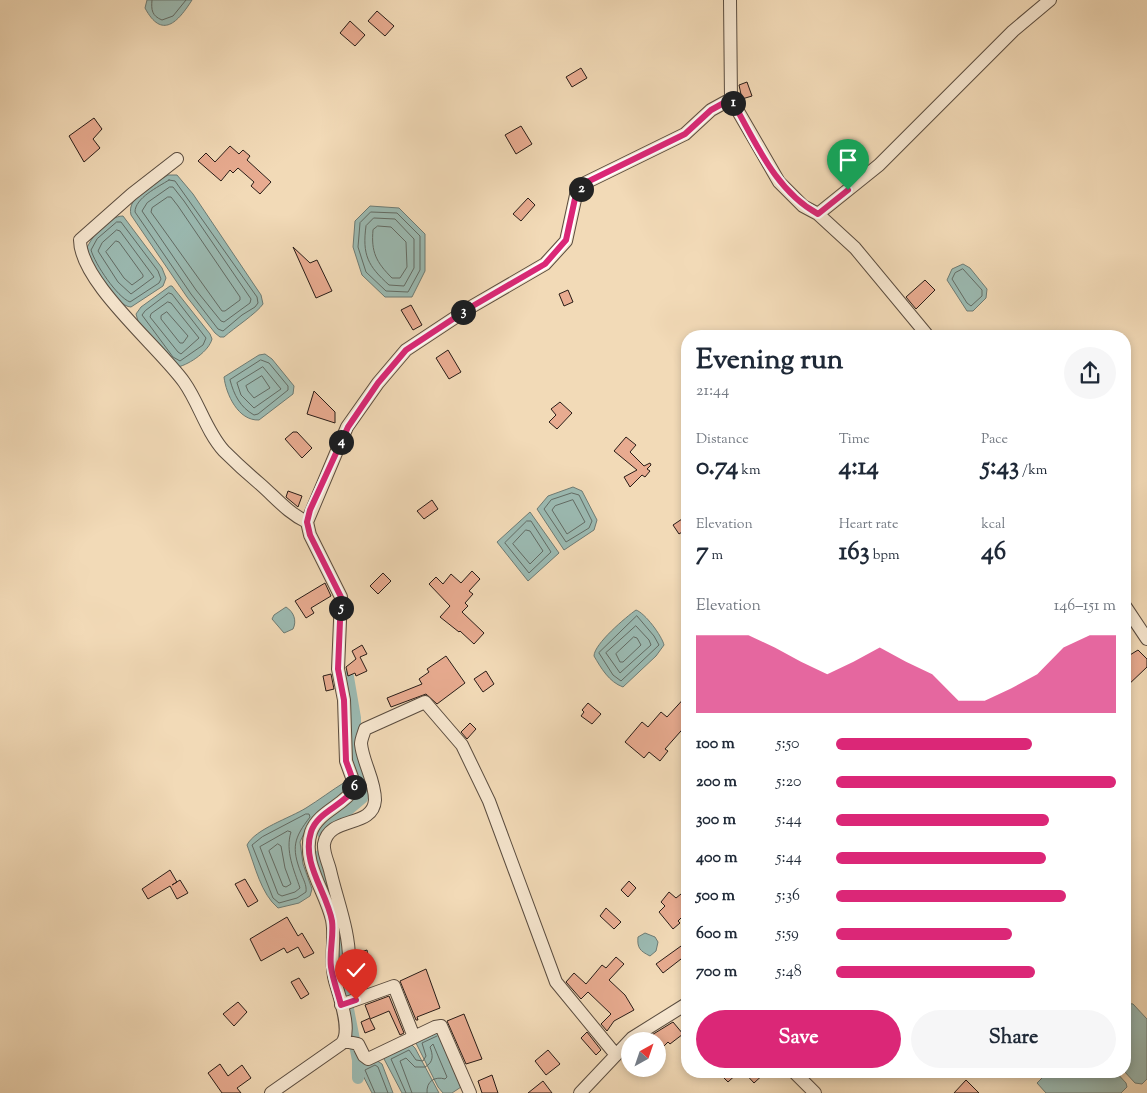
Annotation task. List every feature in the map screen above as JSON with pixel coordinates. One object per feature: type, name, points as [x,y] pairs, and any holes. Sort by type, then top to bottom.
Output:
[{"type":"street","points":[[730,0],[731,99],[779,182],[803,206],[818,214],[855,248],[923,330]]},
{"type":"street","points":[[818,214],[879,165],[1013,31],[1050,0]]},
{"type":"street","points":[[271,1093],[344,1041],[346,1029],[331,967],[332,921],[309,857],[311,831],[318,820],[350,795],[354,789],[354,783],[346,761],[344,700],[338,669],[341,597],[310,535],[307,522],[310,510],[348,427],[378,383],[406,350],[471,307],[545,264],[566,240],[576,194],[585,183],[685,134],[711,110],[731,99]]},
{"type":"street","points":[[178,159],[132,194],[80,240],[82,256],[88,268],[113,302],[184,383],[222,449],[292,514],[307,522]]},
{"type":"street","points":[[1131,615],[1147,639]]},
{"type":"street","points":[[350,964],[344,921],[335,896],[324,844],[329,834],[339,825],[368,816],[372,811],[375,800],[372,778],[361,744],[365,729],[425,702],[462,745],[489,801],[556,982],[616,1055]]},
{"type":"street","points":[[341,1005],[394,986],[414,1037]]},
{"type":"street","points":[[580,1093],[632,1038],[681,1007]]},
{"type":"street","points":[[344,1041],[358,1044],[364,1056],[368,1058],[441,1026],[470,1093]]},
{"type":"street","points":[[800,1078],[815,1093]]},
{"type":"water","points":[[147,0],[192,0],[175,21],[164,25],[151,18],[145,8]]},
{"type":"water","points":[[168,175],[177,175],[193,194],[261,295],[263,304],[260,308],[224,337],[220,337],[215,333],[187,297],[131,215],[131,208],[137,196]]},
{"type":"water","points":[[370,206],[399,208],[425,234],[425,271],[412,297],[385,297],[362,275],[353,247],[355,221]]},
{"type":"water","points":[[123,216],[162,268],[166,278],[163,286],[131,307],[118,300],[111,292],[98,274],[86,250],[92,239],[106,223]]},
{"type":"water","points":[[963,264],[970,268],[987,289],[986,298],[973,311],[967,311],[947,280],[952,269]]},
{"type":"water","points":[[172,286],[212,339],[207,348],[198,356],[178,367],[138,321],[136,314],[141,307]]},
{"type":"water","points":[[265,354],[272,359],[294,386],[293,394],[259,420],[252,419],[245,416],[234,405],[227,391],[224,377],[259,355]]},
{"type":"water","points":[[573,487],[582,491],[597,520],[594,530],[564,550],[537,509],[548,496]]},
{"type":"water","points":[[530,512],[559,553],[528,581],[497,542]]},
{"type":"water","points":[[286,607],[293,614],[295,623],[293,629],[284,633],[272,619],[274,615]]},
{"type":"water","points":[[636,610],[644,615],[653,625],[664,645],[656,656],[623,687],[610,678],[594,656],[595,651],[605,638],[618,624]]},
{"type":"water","points":[[345,782],[348,785],[347,791],[305,831],[300,842],[303,864],[312,889],[310,896],[299,903],[278,908],[263,887],[247,845],[257,834],[306,808]]},
{"type":"water","points":[[645,933],[655,937],[658,942],[656,951],[650,956],[642,951],[638,944],[638,937]]},
{"type":"water","points":[[1131,1004],[1147,1019],[1147,1079],[1142,1084],[1135,1083],[1130,1078]]},
{"type":"water","points":[[438,1030],[461,1087],[452,1093],[443,1093],[438,1087],[415,1041]]},
{"type":"water","points":[[410,1043],[415,1048],[439,1093],[402,1093],[383,1057]]},
{"type":"water","points":[[376,1060],[382,1064],[393,1093],[372,1093],[359,1068],[364,1063]]},
{"type":"water","points":[[1042,1078],[1121,1078],[1127,1087],[1121,1093],[1046,1093],[1037,1083]]},
{"type":"building","points":[[377,11],[394,26],[385,36],[368,21]]},
{"type":"building","points":[[350,21],[365,35],[355,46],[340,33]]},
{"type":"building","points":[[581,68],[587,78],[572,87],[566,77]]},
{"type":"building","points":[[747,82],[752,96],[742,99],[739,85]]},
{"type":"building","points":[[94,118],[102,129],[93,139],[100,148],[84,162],[69,136]]},
{"type":"building","points":[[521,126],[532,144],[516,154],[505,135]]},
{"type":"building","points":[[230,146],[239,154],[243,150],[250,156],[247,160],[271,182],[260,194],[251,186],[254,182],[238,168],[233,173],[230,170],[221,181],[198,161],[206,153],[215,162]]},
{"type":"building","points":[[528,198],[535,205],[521,221],[513,214]]},
{"type":"building","points":[[293,247],[310,263],[317,260],[332,291],[316,298]]},
{"type":"building","points":[[925,280],[935,290],[916,309],[906,297]]},
{"type":"building","points":[[568,290],[573,302],[564,306],[559,294]]},
{"type":"building","points":[[411,305],[422,325],[413,330],[401,310]]},
{"type":"building","points":[[448,350],[461,372],[449,379],[436,358]]},
{"type":"building","points":[[314,391],[335,412],[335,423],[307,414]]},
{"type":"building","points":[[560,402],[572,413],[557,429],[549,422],[556,415],[551,409]]},
{"type":"building","points":[[293,432],[297,432],[312,448],[302,458],[285,439]]},
{"type":"building","points":[[626,437],[636,445],[630,452],[644,466],[650,463],[651,465],[647,469],[650,471],[645,477],[642,475],[630,487],[624,477],[637,470],[614,451]]},
{"type":"building","points":[[288,491],[302,496],[298,507],[286,497]]},
{"type":"building","points":[[432,500],[438,509],[424,519],[417,511]]},
{"type":"building","points":[[681,520],[681,533],[679,534],[673,525]]},
{"type":"building","points":[[472,571],[480,579],[469,591],[473,594],[465,603],[468,606],[462,612],[484,633],[474,644],[440,617],[450,606],[429,584],[436,577],[443,584],[451,574],[461,583]]},
{"type":"building","points":[[383,573],[391,581],[378,594],[370,586]]},
{"type":"building","points":[[325,583],[331,596],[311,608],[314,613],[306,618],[295,601]]},
{"type":"building","points":[[362,645],[367,654],[360,657],[367,671],[356,676],[355,673],[348,676],[346,667],[356,659],[352,651]]},
{"type":"building","points":[[1138,650],[1147,659],[1147,667],[1131,682],[1131,654]]},
{"type":"building","points":[[446,656],[465,683],[437,704],[426,694],[391,707],[387,698],[422,684],[419,679],[429,672],[427,669]]},
{"type":"building","points":[[486,671],[494,684],[483,692],[474,679]]},
{"type":"building","points":[[331,674],[334,689],[326,691],[323,676]]},
{"type":"building","points":[[681,702],[681,731],[665,749],[668,751],[660,761],[649,752],[644,758],[625,742],[642,722],[648,727],[661,712],[667,717]]},
{"type":"building","points":[[588,703],[601,714],[592,724],[581,716],[584,712],[582,710]]},
{"type":"building","points":[[470,723],[476,729],[467,739],[461,732]]},
{"type":"building","points":[[170,870],[177,882],[180,880],[188,893],[177,899],[170,886],[148,899],[142,889]]},
{"type":"building","points":[[245,879],[258,901],[248,907],[235,884]]},
{"type":"building","points":[[629,881],[636,888],[628,897],[621,890]]},
{"type":"building","points":[[669,892],[676,898],[681,894],[681,918],[678,921],[680,923],[673,929],[659,912],[665,906],[661,902]]},
{"type":"building","points":[[606,908],[621,922],[614,929],[600,916]]},
{"type":"building","points":[[287,917],[298,936],[302,933],[314,953],[304,958],[298,947],[287,953],[284,948],[261,961],[250,939]]},
{"type":"building","points":[[681,946],[681,959],[663,973],[656,964]]},
{"type":"building","points":[[367,950],[370,966],[353,970],[357,963],[357,953]]},
{"type":"building","points":[[616,957],[624,964],[609,980],[625,995],[634,1010],[614,1021],[607,1031],[601,1024],[611,1014],[588,992],[581,999],[566,982],[574,973],[586,984],[602,965],[606,968]]},
{"type":"building","points":[[426,969],[440,1008],[417,1017],[418,1020],[416,1020],[400,981]]},
{"type":"building","points":[[299,978],[309,994],[301,999],[291,982]]},
{"type":"building","points":[[389,996],[404,1033],[400,1035],[389,1011],[370,1019],[375,1029],[365,1033],[361,1022],[370,1018],[365,1005]]},
{"type":"building","points":[[238,1002],[247,1012],[234,1026],[223,1014]]},
{"type":"building","points":[[464,1014],[482,1059],[466,1064],[447,1021]]},
{"type":"building","points":[[673,1022],[681,1032],[681,1036],[670,1044],[668,1042],[666,1044],[666,1032],[657,1032]]},
{"type":"building","points":[[587,1032],[601,1050],[596,1055],[581,1038]]},
{"type":"building","points":[[548,1050],[560,1064],[546,1075],[535,1061]]},
{"type":"building","points":[[220,1064],[228,1076],[242,1065],[251,1078],[237,1088],[241,1093],[222,1093],[208,1073]]},
{"type":"building","points":[[492,1075],[498,1093],[482,1093],[478,1081]]},
{"type":"building","points":[[724,1078],[732,1078],[728,1082]]},
{"type":"building","points":[[749,1078],[759,1078],[754,1083]]},
{"type":"building","points":[[966,1080],[979,1093],[954,1093]]},
{"type":"building","points":[[543,1081],[552,1093],[528,1093]]},
{"type":"waterway","points":[[323,833],[362,798],[363,789],[355,756],[355,718],[348,677]]},
{"type":"waterway","points":[[321,855],[330,904]]},
{"type":"waterway","points":[[338,930],[346,999],[358,1060],[358,1078]]},
{"type":"route","points":[[356,1000],[341,1005],[331,967],[332,921],[309,857],[311,831],[318,820],[343,802],[354,789],[354,783],[346,761],[344,738],[346,722],[337,657],[341,597],[307,528],[310,510],[348,427],[378,383],[406,350],[471,307],[545,264],[566,240],[576,194],[585,183],[685,134],[711,110],[731,99],[779,182],[803,206],[818,214],[848,190]]}]
